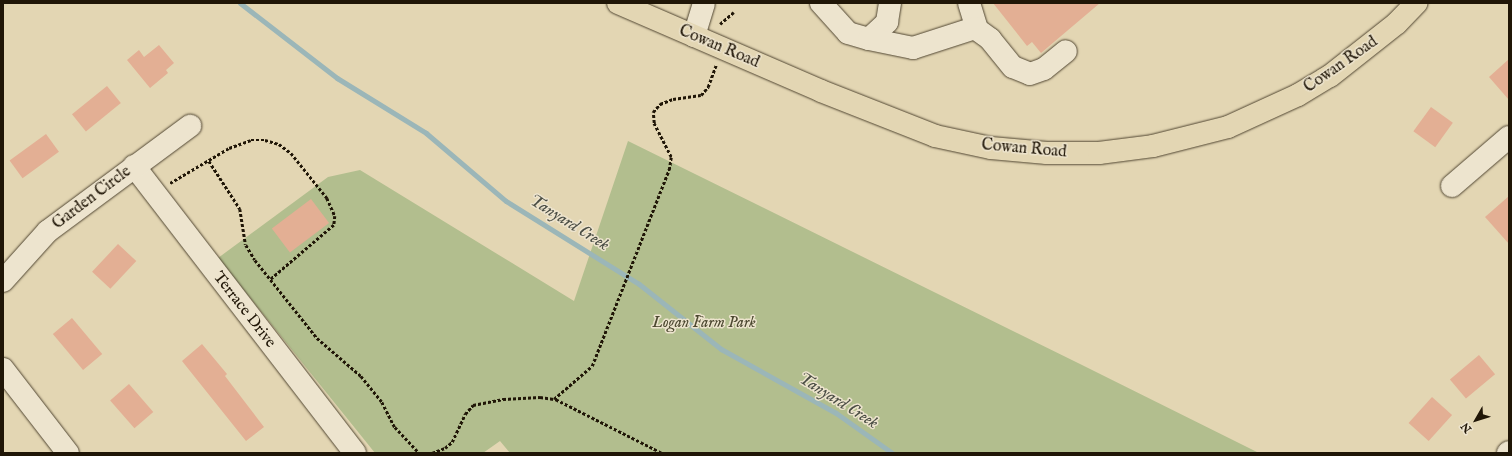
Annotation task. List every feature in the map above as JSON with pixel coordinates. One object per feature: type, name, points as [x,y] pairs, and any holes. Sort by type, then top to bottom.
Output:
[{"type":"main road","name":"Cowan Road","points":[[618,3],[874,113],[935,136],[990,148],[1047,153],[1099,153],[1190,138],[1262,112],[1330,76],[1397,23],[1416,3]]},
{"type":"street","points":[[702,40],[704,3]]},
{"type":"street","points":[[821,3],[848,33],[913,48],[977,29]]},
{"type":"street","points":[[869,39],[887,22],[890,3]]},
{"type":"street","points":[[969,3],[977,29],[990,39],[1013,67],[1030,74],[1044,69],[1066,51]]},
{"type":"street","name":"Garden Circle","points":[[3,281],[48,232],[134,166],[190,126]]},
{"type":"street","points":[[1452,186],[1509,137]]},
{"type":"street","name":"Terrace Drive","points":[[134,166],[355,453]]},
{"type":"street","points":[[3,369],[68,453]]},
{"type":"path","points":[[554,399],[582,377],[596,357],[664,185],[671,157],[654,123],[653,112],[660,104],[673,98],[701,95],[708,87],[718,60],[707,55],[702,40],[734,12]]},
{"type":"path","points":[[155,194],[229,148],[251,140],[265,140],[279,144],[300,162],[327,198],[335,216],[334,225],[270,279]]},
{"type":"path","points":[[209,161],[240,209],[246,245],[270,279],[317,338],[361,376],[382,402],[395,427],[419,453]]},
{"type":"path","points":[[432,453],[445,448],[452,442],[465,414],[473,405],[503,399],[540,397],[554,399],[661,453]]},
{"type":"green space","name":"Logan Farm Park","points":[[628,141],[1259,453],[510,453],[500,441],[483,453],[375,453],[218,258],[328,177],[360,170],[574,301]]},
{"type":"building","points":[[993,3],[1100,3],[1041,53],[1032,42],[1027,46]]},
{"type":"building","points":[[159,45],[174,63],[166,70],[168,73],[150,88],[127,60],[139,50],[144,57]]},
{"type":"building","points":[[1509,59],[1509,100],[1489,77]]},
{"type":"building","points":[[107,86],[121,103],[86,131],[72,114]]},
{"type":"building","points":[[1431,107],[1453,123],[1435,147],[1413,131]]},
{"type":"building","points":[[46,134],[59,152],[23,178],[10,160]]},
{"type":"building","points":[[1509,196],[1509,244],[1485,217]]},
{"type":"building","points":[[311,199],[329,223],[290,252],[272,228]]},
{"type":"building","points":[[118,244],[136,261],[110,289],[92,272]]},
{"type":"building","points":[[72,318],[102,354],[83,370],[53,334]]},
{"type":"building","points":[[202,344],[227,374],[225,376],[264,427],[246,441],[182,361]]},
{"type":"building","points":[[1479,355],[1495,374],[1466,399],[1450,379]]},
{"type":"building","points":[[129,384],[153,412],[134,428],[110,400]]},
{"type":"building","points":[[1432,397],[1452,415],[1429,441],[1409,423]]},
{"type":"waterway","name":"Tanyard Creek","points":[[240,3],[337,78],[426,133],[506,201],[639,284],[721,349],[836,413],[892,453]]}]
